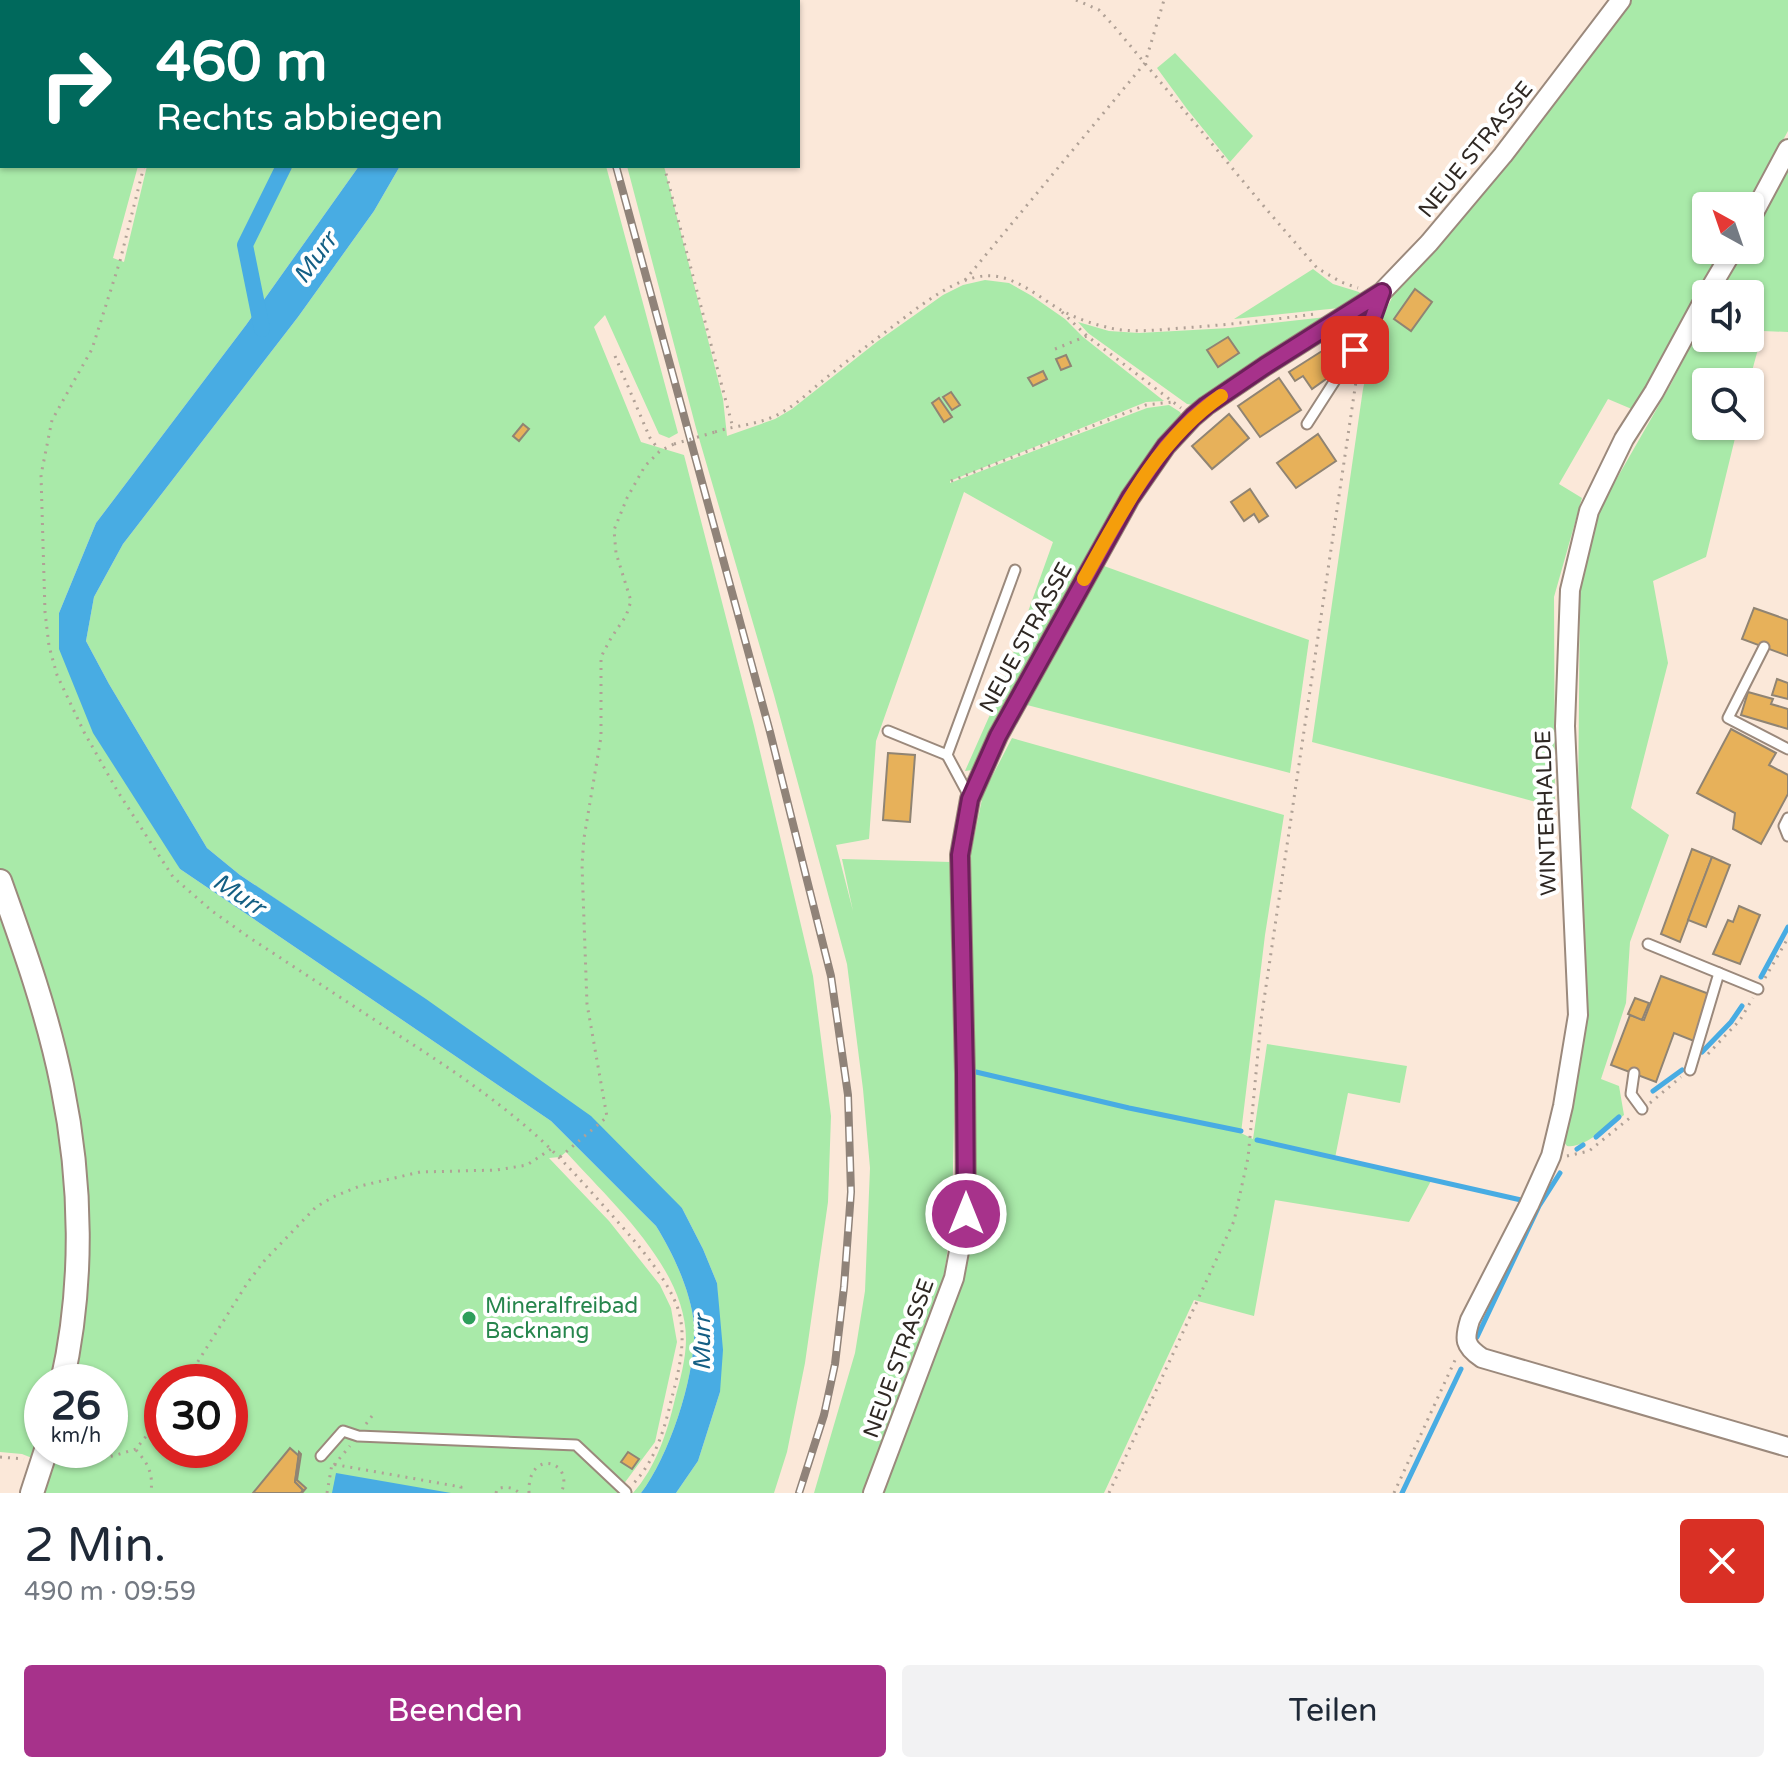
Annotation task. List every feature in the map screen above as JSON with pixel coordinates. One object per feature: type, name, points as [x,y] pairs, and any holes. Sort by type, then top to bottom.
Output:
[{"type":"street","name":"NEUE STRASSE","points":[[873,1493],[954,1278],[966,1214],[960,855],[970,799],[998,736],[1130,498],[1166,446],[1193,417],[1265,366],[1382,292],[1429,243],[1503,155],[1621,0]]},
{"type":"street","points":[[1764,194],[1788,149]]},
{"type":"street","name":"WINTERHALDE","points":[[1465,1338],[1470,1320],[1551,1156],[1578,1015],[1565,726],[1570,590],[1589,511],[1624,439],[1654,392],[1692,321]]},
{"type":"street","points":[[0,881],[45,1018],[62,1085],[73,1154],[77,1278],[66,1364]]},
{"type":"street","points":[[1465,1338],[1469,1347],[1482,1358],[1788,1447]]},
{"type":"street","points":[[32,1493],[38,1468]]},
{"type":"lane","points":[[1307,424],[1370,326],[1382,292]]},
{"type":"lane","points":[[947,755],[1015,570]]},
{"type":"lane","points":[[1764,647],[1728,718],[1788,749]]},
{"type":"lane","points":[[888,731],[947,755],[970,799]]},
{"type":"lane","points":[[1788,818],[1784,826],[1788,836]]},
{"type":"lane","points":[[1648,944],[1758,989]]},
{"type":"lane","points":[[1690,1070],[1719,973]]},
{"type":"lane","points":[[1634,1073],[1631,1094],[1642,1109]]},
{"type":"lane","points":[[321,1456],[343,1431],[358,1436],[576,1445],[625,1492]]},
{"type":"path","points":[[1076,0],[1099,10],[1317,268],[1341,282],[1382,292]]},
{"type":"path","points":[[965,280],[1145,63],[1164,0]]},
{"type":"path","points":[[143,168],[120,261],[92,349],[52,420],[41,475],[45,612],[49,646],[57,675],[84,732],[118,792],[173,877],[212,911],[250,938],[488,1095],[560,1157],[631,1236],[664,1282],[678,1307],[683,1338],[680,1365],[659,1443],[641,1475],[625,1492]]},
{"type":"path","points":[[665,168],[733,428]]},
{"type":"path","points":[[560,1157],[607,1117],[587,1004],[582,865],[602,729],[601,657],[626,616],[631,601],[616,553],[614,530],[645,466],[660,451],[674,444],[763,421],[792,406],[926,302],[965,280],[991,276],[1014,281],[1090,323],[1140,331],[1215,326],[1320,313]]},
{"type":"path","points":[[1060,309],[1087,336],[1193,417]]},
{"type":"path","points":[[1055,349],[1087,336]]},
{"type":"path","points":[[615,356],[650,438],[660,451]]},
{"type":"path","points":[[1109,1493],[1234,1221],[1248,1158],[1261,1020],[1359,360]]},
{"type":"path","points":[[951,481],[1146,405],[1172,402]]},
{"type":"path","points":[[196,1364],[248,1282],[316,1207],[360,1186],[420,1172],[497,1170],[527,1165],[551,1149]]},
{"type":"path","points":[[1394,1493],[1465,1338]]},
{"type":"path","points":[[128,1451],[136,1449],[144,1439]]},
{"type":"path","points":[[136,1449],[149,1468],[151,1493]]},
{"type":"path","points":[[0,1457],[24,1457]]},
{"type":"path","points":[[327,1493],[332,1464],[461,1487],[460,1493]]},
{"type":"path","points":[[529,1493],[530,1476],[535,1469],[542,1464],[552,1464],[560,1469],[565,1481],[561,1493]]},
{"type":"path","points":[[496,1493],[504,1486],[519,1493]]},
{"type":"green space","points":[[1631,0],[1788,0],[1788,131],[1755,192],[1692,192],[1692,264],[1714,264],[1706,280],[1692,280],[1692,305],[1634,410],[1608,399],[1559,484],[1582,498],[1554,597],[1555,807],[1312,742],[1363,389],[1377,327],[1397,288],[1487,184]]},
{"type":"green space","points":[[1175,53],[1253,136],[1230,162],[1157,68]]},
{"type":"green space","points":[[1788,161],[1788,332],[1764,331],[1764,280],[1725,280],[1733,264],[1764,264],[1764,207]]},
{"type":"green space","points":[[0,168],[137,168],[113,258],[124,262],[147,168],[358,168],[246,325],[96,523],[59,613],[180,869],[551,1121],[656,1226],[680,1273],[692,1312],[694,1343],[686,1389],[680,1412],[652,1477],[641,1493],[633,1493],[654,1461],[672,1412],[685,1354],[683,1313],[660,1262],[642,1237],[566,1152],[560,1157],[549,1158],[609,1221],[660,1285],[671,1308],[677,1342],[655,1442],[617,1493],[35,1493],[45,1468],[128,1468],[128,1364],[24,1364],[24,1455],[0,1452]]},
{"type":"green space","points":[[399,168],[607,168],[678,433],[669,438],[659,434],[605,315],[594,327],[641,442],[684,455],[754,726],[813,976],[831,1116],[828,1202],[805,1363],[787,1452],[774,1493],[676,1493],[698,1461],[720,1392],[717,1283],[682,1208],[207,848],[86,641],[94,597],[123,544],[298,317],[374,211]]},
{"type":"green space","points":[[628,168],[665,168],[723,399],[727,436],[775,419],[792,409],[878,341],[943,295],[963,285],[985,280],[1009,283],[1032,296],[1065,319],[1164,401],[1146,402],[950,483],[1147,408],[1169,405],[1182,416],[1086,561],[1042,635],[972,770],[965,771],[996,701],[1053,542],[964,492],[876,741],[869,839],[836,845],[853,911],[842,859],[951,862],[955,1077],[952,1214],[944,1277],[864,1493],[814,1493],[855,1353],[865,1291],[870,1168],[847,964],[774,695],[696,428]]},
{"type":"green space","points":[[1313,269],[1333,284],[1362,295],[1339,308],[1234,319]]},
{"type":"green space","points":[[1326,317],[1193,405],[1187,404],[1088,333],[1078,322],[1109,331],[1139,333],[1229,328]]},
{"type":"green space","points":[[1692,343],[1692,352],[1757,352],[1753,368],[1692,368],[1692,440],[1735,440],[1706,557],[1653,581],[1668,663],[1631,808],[1669,835],[1630,942],[1626,1003],[1601,1079],[1619,1086],[1624,1115],[1581,1144],[1567,1146],[1560,1137],[1585,1004],[1578,811],[1580,589],[1597,513]]},
{"type":"green space","points":[[1104,566],[1309,640],[1290,773],[1027,705]]},
{"type":"green space","points":[[1012,738],[1284,815],[1265,935],[1241,1133],[1253,1139],[1267,1044],[1407,1066],[1400,1103],[1348,1093],[1335,1158],[1432,1179],[1409,1222],[1275,1200],[1254,1316],[1194,1300],[1104,1493],[878,1493],[972,1212],[971,853],[983,794]]},
{"type":"water","name":"Murr","points":[[358,168],[399,168],[374,211],[298,317],[123,544],[94,597],[86,641],[207,848],[240,875],[426,999],[591,1116],[682,1208],[717,1283],[723,1350],[720,1392],[698,1461],[676,1493],[641,1493],[662,1457],[680,1412],[694,1343],[694,1324],[685,1286],[656,1226],[551,1121],[180,869],[93,733],[59,649],[59,613],[96,523],[246,325]]},
{"type":"water","points":[[336,1473],[451,1493],[332,1493]]},
{"type":"building","points":[[1415,289],[1432,302],[1411,331],[1394,319]]},
{"type":"building","points":[[1228,337],[1239,353],[1218,367],[1207,350]]},
{"type":"building","points":[[1333,344],[1343,359],[1329,368],[1333,374],[1312,389],[1303,376],[1295,381],[1289,372]]},
{"type":"building","points":[[1066,355],[1071,366],[1061,370],[1056,359]]},
{"type":"building","points":[[1043,371],[1047,379],[1033,386],[1028,378]]},
{"type":"building","points":[[1279,378],[1301,410],[1260,437],[1238,406]]},
{"type":"building","points":[[951,392],[960,405],[952,410],[943,397]]},
{"type":"building","points":[[939,398],[952,417],[944,422],[932,403]]},
{"type":"building","points":[[1229,414],[1249,438],[1212,469],[1192,446]]},
{"type":"building","points":[[523,424],[529,429],[519,441],[513,436]]},
{"type":"building","points":[[1318,434],[1336,461],[1296,488],[1277,463]]},
{"type":"building","points":[[1250,489],[1268,516],[1259,522],[1254,514],[1244,521],[1231,502]]},
{"type":"building","points":[[1754,608],[1788,620],[1788,656],[1742,639]]},
{"type":"building","points":[[1777,679],[1788,683],[1788,699],[1772,695]]},
{"type":"building","points":[[1748,692],[1773,699],[1771,704],[1788,709],[1788,729],[1741,715]]},
{"type":"building","points":[[1731,729],[1776,753],[1769,765],[1788,775],[1788,794],[1761,844],[1733,829],[1735,813],[1697,793]]},
{"type":"building","points":[[888,753],[915,755],[910,822],[883,820]]},
{"type":"building","points":[[1692,849],[1712,857],[1680,942],[1661,934]]},
{"type":"building","points":[[1712,857],[1730,865],[1706,927],[1688,920]]},
{"type":"building","points":[[1739,906],[1760,915],[1740,964],[1713,954],[1728,920],[1733,922]]},
{"type":"building","points":[[1661,976],[1712,995],[1694,1041],[1674,1033],[1656,1082],[1611,1065],[1630,1015],[1644,1020]]},
{"type":"building","points":[[1635,998],[1649,1003],[1642,1020],[1628,1014]]},
{"type":"building","points":[[290,1448],[299,1456],[295,1482],[303,1490],[301,1493],[253,1493]]},
{"type":"building","points":[[299,1452],[297,1480],[306,1488],[302,1493],[303,1490],[295,1482]]},
{"type":"building","points":[[628,1452],[639,1459],[632,1469],[621,1462]]},
{"type":"waterway","points":[[262,329],[245,245],[283,168]]},
{"type":"waterway","points":[[1761,977],[1788,927]]},
{"type":"waterway","points":[[1702,1052],[1742,1006]]},
{"type":"waterway","points":[[1653,1091],[1682,1070]]},
{"type":"waterway","points":[[976,1072],[1241,1131]]},
{"type":"waterway","points":[[1596,1137],[1619,1117]]},
{"type":"waterway","points":[[1257,1140],[1521,1200]]},
{"type":"waterway","points":[[1577,1149],[1583,1145]]},
{"type":"waterway","points":[[1477,1337],[1539,1206],[1560,1173]]},
{"type":"waterway","points":[[1402,1493],[1461,1369]]},
{"type":"railway","points":[[617,168],[770,732],[831,976],[848,1095],[851,1192],[835,1364],[824,1415],[799,1493]]},
{"type":"slow traffic","points":[[1084,579],[1130,498],[1166,446],[1193,417],[1221,396]]},
{"type":"place","name":"Mineralfreibad Backnang","points":[[469,1318]]},
{"type":"route","points":[[966,1214],[960,855],[970,799],[998,736],[1130,498],[1166,446],[1206,406],[1382,292],[1370,326],[1355,350]]}]
